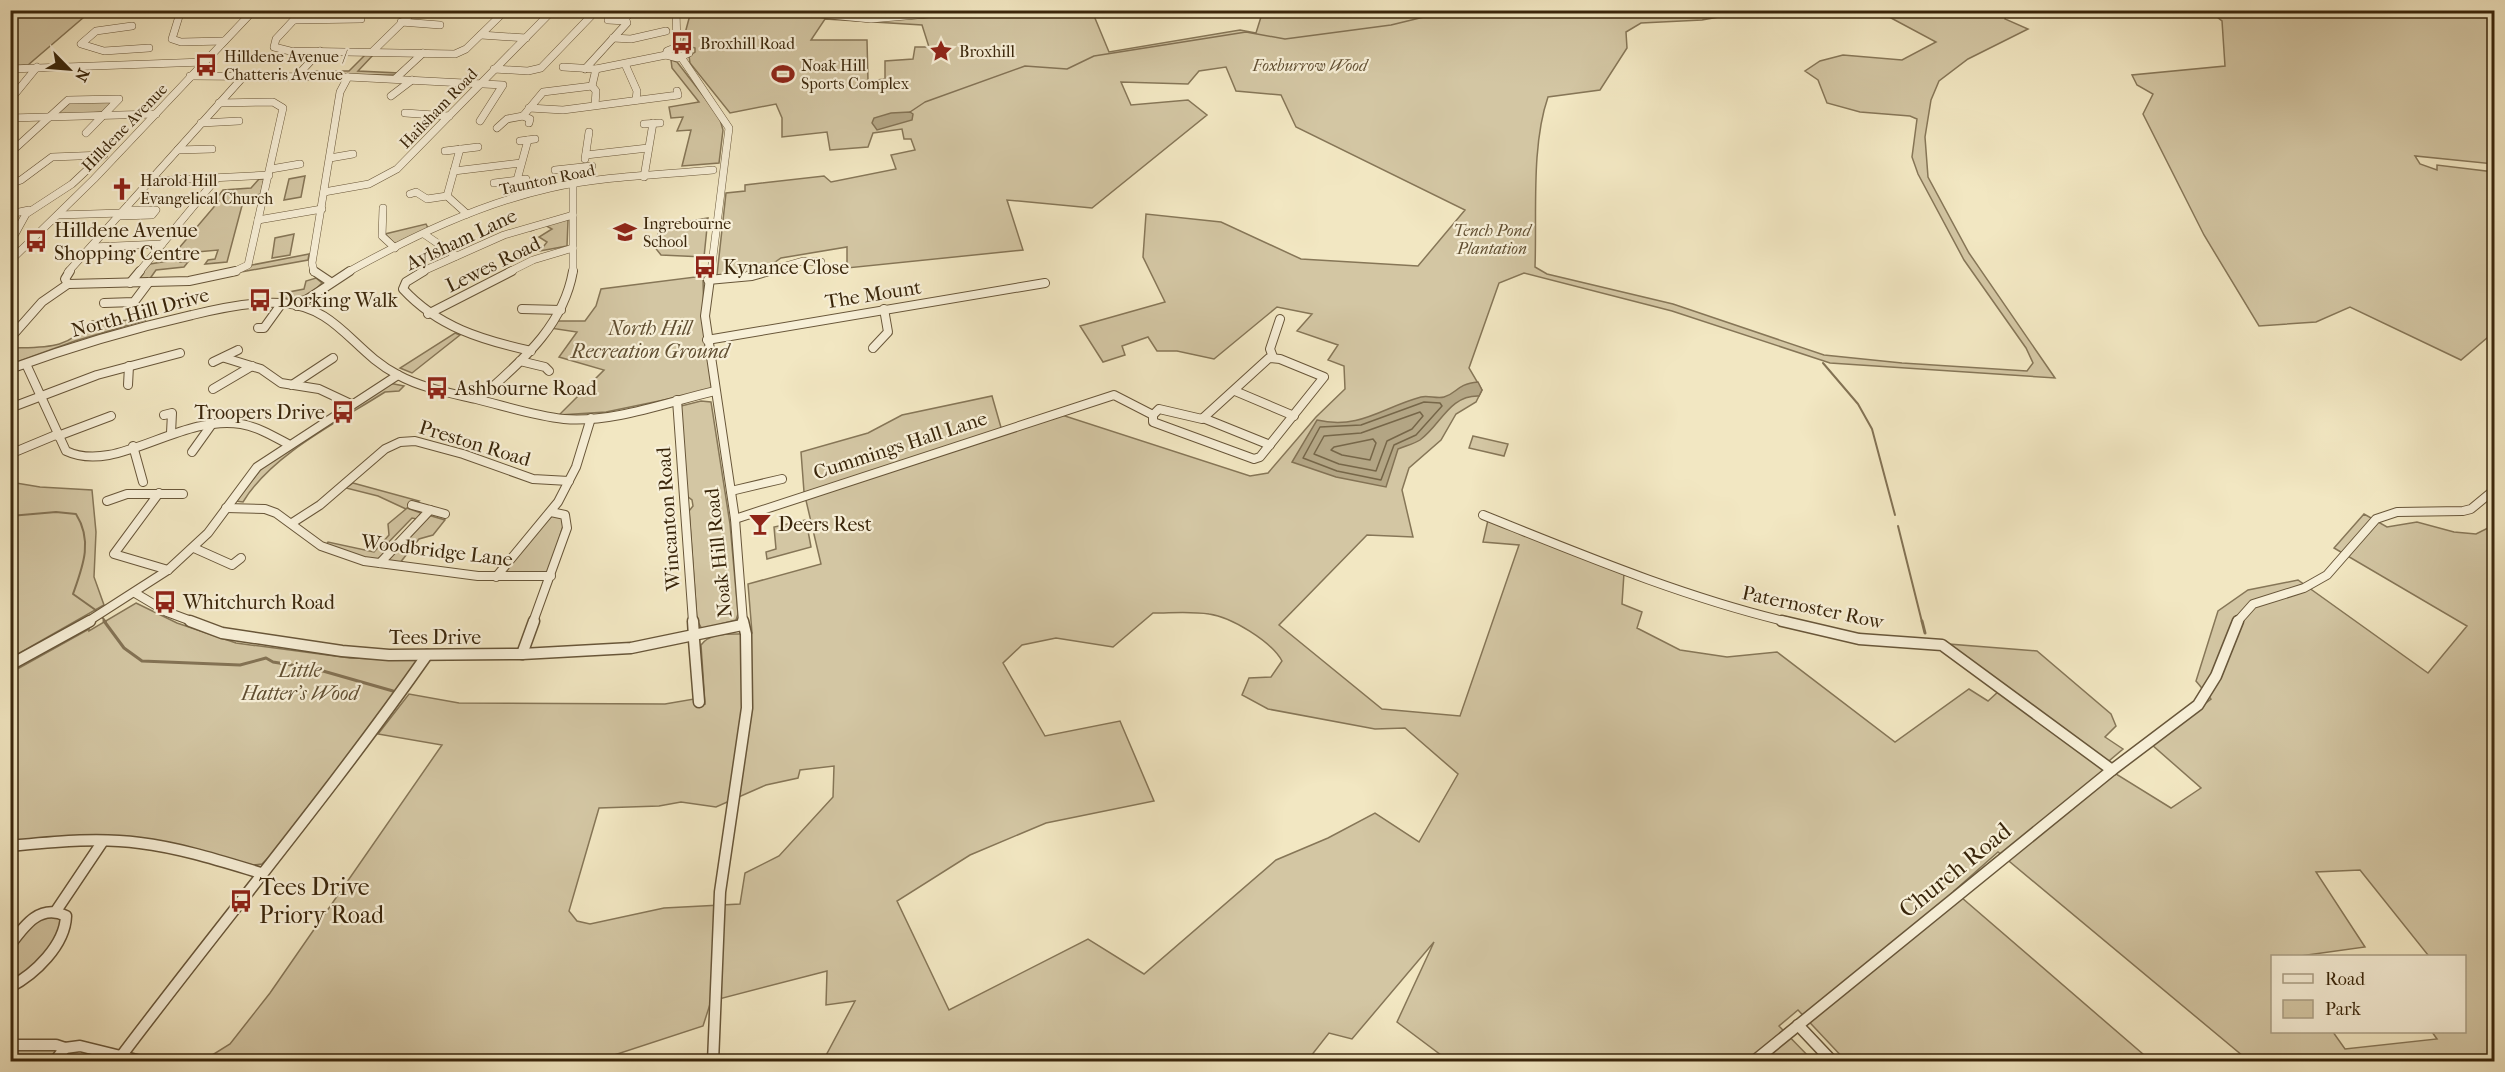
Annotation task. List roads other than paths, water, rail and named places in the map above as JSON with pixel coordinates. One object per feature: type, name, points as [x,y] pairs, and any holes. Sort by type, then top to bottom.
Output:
[{"type":"street","points":[[181,10],[172,39],[181,42],[224,41]]},
{"type":"street","name":"Hilldene Avenue","points":[[10,261],[117,155],[254,10]]},
{"type":"street","points":[[303,10],[276,39],[274,47],[282,51],[459,53],[506,10]]},
{"type":"street","points":[[373,51],[415,10]]},
{"type":"street","name":"Hailsham Road","points":[[324,192],[369,184],[397,169],[553,10]]},
{"type":"street","points":[[494,69],[528,71],[544,66],[591,16],[591,12],[584,10]]},
{"type":"street","points":[[585,69],[613,38],[626,21],[625,18],[635,10]]},
{"type":"street","name":"Noak Hill Road","points":[[678,10],[677,47],[690,50],[681,57],[724,117],[729,128],[705,316],[735,519],[744,616],[742,625],[746,634],[747,708],[720,892],[713,1062]]},
{"type":"street","points":[[779,10],[872,19],[975,10]]},
{"type":"street","points":[[294,20],[361,19]]},
{"type":"street","points":[[608,20],[626,21]]},
{"type":"street","points":[[401,22],[440,25]]},
{"type":"street","points":[[132,26],[109,25],[88,35],[80,43],[88,49],[105,51],[150,48]]},
{"type":"street","points":[[613,38],[627,39],[666,31]]},
{"type":"street","points":[[481,35],[526,38]]},
{"type":"street","points":[[666,55],[667,51],[677,47]]},
{"type":"street","points":[[90,66],[105,51]]},
{"type":"street","points":[[296,77],[320,51]]},
{"type":"street","points":[[396,78],[423,53]]},
{"type":"street","points":[[563,67],[596,69],[666,55],[681,57]]},
{"type":"street","points":[[10,69],[204,62]]},
{"type":"street","points":[[625,64],[637,91],[627,110]]},
{"type":"street","points":[[10,99],[37,67]]},
{"type":"street","points":[[592,86],[596,69]]},
{"type":"street","points":[[190,76],[396,78],[481,83],[504,87],[489,103],[488,111],[480,121]]},
{"type":"street","points":[[68,284],[65,281],[66,275],[244,76]]},
{"type":"street","points":[[329,281],[320,277],[312,269],[340,92],[348,77]]},
{"type":"street","points":[[391,96],[397,94],[412,80]]},
{"type":"street","points":[[592,86],[597,91],[595,105]]},
{"type":"street","points":[[523,116],[549,90],[571,90],[592,86]]},
{"type":"street","points":[[529,108],[575,108],[678,95]]},
{"type":"street","points":[[10,153],[71,99],[119,99],[86,133]]},
{"type":"street","points":[[13,333],[42,302],[68,284],[195,279],[242,269],[250,262],[283,110],[282,105],[273,102],[219,104]]},
{"type":"street","points":[[574,117],[575,108]]},
{"type":"street","points":[[405,113],[449,116]]},
{"type":"street","points":[[10,118],[156,114]]},
{"type":"street","points":[[497,128],[507,119],[523,116],[530,119],[529,123]]},
{"type":"street","points":[[201,123],[239,121]]},
{"type":"street","points":[[644,124],[656,123],[648,148],[644,177]]},
{"type":"street","points":[[584,167],[586,132],[598,131]]},
{"type":"street","points":[[517,180],[528,140]]},
{"type":"street","points":[[445,151],[478,147]]},
{"type":"street","points":[[586,155],[648,148]]},
{"type":"street","points":[[178,150],[212,149]]},
{"type":"street","points":[[447,196],[460,149]]},
{"type":"street","points":[[330,158],[352,154]]},
{"type":"street","points":[[10,243],[21,219],[72,184],[103,155]]},
{"type":"street","points":[[10,184],[22,180],[43,161],[52,157],[117,155]]},
{"type":"street","points":[[454,171],[521,163]]},
{"type":"street","points":[[150,181],[216,179],[270,172],[300,164]]},
{"type":"street","points":[[555,170],[592,166]]},
{"type":"street","name":"Taunton Road","points":[[297,306],[329,281],[423,234],[466,214],[526,194],[573,184],[713,170]]},
{"type":"street","points":[[130,283],[216,179]]},
{"type":"street","points":[[494,183],[526,179]]},
{"type":"street","points":[[479,399],[531,351],[561,310],[573,273],[573,184]]},
{"type":"street","points":[[410,194],[416,192],[427,199],[447,196]]},
{"type":"street","points":[[447,196],[466,214]]},
{"type":"street","points":[[382,208],[382,236],[395,248]]},
{"type":"street","points":[[258,220],[322,209]]},
{"type":"street","points":[[12,214],[31,210]]},
{"type":"street","points":[[58,215],[122,213]]},
{"type":"street","points":[[12,214],[21,219]]},
{"type":"street","name":"Aylsham Lane","points":[[531,351],[482,339],[428,314],[408,295],[403,286],[408,280],[515,228],[573,215]]},
{"type":"street","points":[[423,234],[456,256]]},
{"type":"street","points":[[92,247],[162,244]]},
{"type":"street","name":"Lewes Road","points":[[428,314],[533,260],[573,248]]},
{"type":"street","points":[[708,280],[752,276],[803,261],[821,262]]},
{"type":"street","points":[[104,303],[134,302],[149,282]]},
{"type":"street","name":"The Mount","points":[[707,340],[1045,283]]},
{"type":"street","points":[[258,328],[264,328],[282,303]]},
{"type":"street","name":"North Hill Drive","points":[[10,369],[116,333],[222,308],[282,303],[324,314],[335,322],[363,352],[398,375],[430,387],[544,416],[591,418],[715,391]]},
{"type":"street","points":[[522,309],[561,310]]},
{"type":"street","points":[[873,348],[888,332],[884,309]]},
{"type":"street","points":[[1270,445],[1203,418],[1196,419],[1159,409],[1153,415],[1153,422],[1254,459],[1260,457],[1270,445],[1294,416],[1324,377],[1273,357],[1270,349],[1280,319]]},
{"type":"street","points":[[213,362],[238,350]]},
{"type":"street","points":[[10,408],[97,375],[180,353]]},
{"type":"street","points":[[1203,418],[1273,357]]},
{"type":"street","points":[[225,358],[261,369],[275,380],[320,389],[351,404]]},
{"type":"street","points":[[292,385],[333,358]]},
{"type":"street","points":[[520,361],[545,367],[549,371]]},
{"type":"street","points":[[26,364],[66,451],[81,458],[101,457],[171,433],[212,424],[234,423],[255,427],[288,444]]},
{"type":"street","points":[[128,385],[129,366]]},
{"type":"street","points":[[213,389],[252,366]]},
{"type":"street","points":[[10,665],[106,612],[168,570],[194,548],[257,467],[288,444],[398,375]]},
{"type":"street","points":[[1235,391],[1294,416]]},
{"type":"street","name":"Cummings Hall Lane","points":[[735,519],[1114,395],[1131,406],[1153,415]]},
{"type":"street","name":"Wincanton Road","points":[[677,400],[699,702]]},
{"type":"street","points":[[164,415],[172,413],[171,433]]},
{"type":"street","points":[[10,454],[111,416]]},
{"type":"street","points":[[496,577],[513,553],[551,512],[569,481],[591,418]]},
{"type":"street","points":[[192,453],[212,424]]},
{"type":"street","name":"Preston Road","points":[[292,524],[326,501],[385,449],[400,442],[415,441],[463,454],[533,479],[569,481]]},
{"type":"street","points":[[133,446],[143,482]]},
{"type":"street","points":[[731,491],[782,478]]},
{"type":"street","name":"Church Road","points":[[1753,1062],[2112,770],[2198,705],[2208,691],[2244,610],[2265,599],[2304,588],[2327,575],[2376,519],[2397,512],[2463,511],[2471,509],[2494,490]]},
{"type":"street","points":[[159,493],[114,554],[117,558],[135,559],[168,570]]},
{"type":"street","points":[[107,501],[128,494],[183,494]]},
{"type":"street","points":[[412,505],[445,514]]},
{"type":"street","name":"Woodbridge Lane","points":[[226,508],[265,509],[276,513],[321,546],[348,557],[496,577],[550,576]]},
{"type":"street","points":[[380,563],[430,510]]},
{"type":"street","points":[[522,654],[567,528],[565,515],[551,512]]},
{"type":"street","name":"Paternoster Row","points":[[1483,515],[1652,582],[1740,611],[1859,639],[1942,645],[2112,770]]},
{"type":"street","points":[[194,548],[232,565],[241,558]]},
{"type":"street","name":"Tees Drive","points":[[135,593],[167,612],[222,633],[365,654],[427,656],[522,654],[631,648],[694,638],[742,625]]},
{"type":"street","points":[[122,1055],[261,873],[354,758],[427,656]]},
{"type":"street","points":[[10,846],[103,841],[162,847],[261,873]]},
{"type":"street","points":[[10,945],[28,921],[35,916],[56,910],[103,841]]},
{"type":"street","points":[[10,987],[35,969],[66,926],[66,916],[56,910]]},
{"type":"street","points":[[1798,1025],[1833,1062]]},
{"type":"street","points":[[10,1045],[56,1045],[64,1048],[80,1046],[145,1062]]},
{"type":"street","points":[[54,1062],[64,1048]]},
{"type":"water","points":[[910,112],[913,114],[912,120],[877,130],[872,123],[874,118],[891,113]]},
{"type":"water","points":[[1478,382],[1482,390],[1479,396],[1460,400],[1420,440],[1398,449],[1386,487],[1336,477],[1292,462],[1317,420],[1346,422],[1359,420],[1421,397],[1444,397],[1465,385]]},
{"type":"waterway","points":[[910,112],[925,102],[1025,66],[1067,69],[1094,56],[1246,32],[1285,39],[1391,25],[1428,16]]},
{"type":"waterway","points":[[1823,363],[1858,404],[1872,429],[1895,515]]},
{"type":"waterway","points":[[10,516],[56,512],[76,514],[84,534],[85,554],[73,594],[97,611]]},
{"type":"waterway","points":[[1898,526],[1922,622]]},
{"type":"waterway","points":[[101,616],[106,622]]},
{"type":"waterway","points":[[104,621],[124,648],[142,661],[240,665],[266,658],[273,662],[316,669],[393,691]]},
{"type":"waterway","points":[[1922,621],[1925,633]]},
{"type":"place","name":"Broxhill Road","points":[[682,43]]},
{"type":"place","name":"Broxhill","points":[[941,51]]},
{"type":"place","name":"Hilldene Avenue / Chatteris Avenue","points":[[206,65]]},
{"type":"place","name":"Noak Hill Sports Complex","points":[[783,74]]},
{"type":"place","name":"Harold Hill Evangelical Church","points":[[122,189]]},
{"type":"place","name":"Ingrebourne School","points":[[625,232]]},
{"type":"place","name":"Hilldene Avenue Shopping Centre","points":[[36,241]]},
{"type":"place","name":"Kynance Close","points":[[705,267]]},
{"type":"place","name":"Dorking Walk","points":[[260,300]]},
{"type":"place","name":"Ashbourne Road","points":[[437,388]]},
{"type":"place","name":"Troopers Drive","points":[[343,412]]},
{"type":"place","name":"Deers Rest","points":[[760,524]]},
{"type":"place","name":"Whitchurch Road","points":[[165,602]]},
{"type":"place","name":"Tees Drive Priory Road","points":[[241,901]]},
{"type":"park label","name":"Foxburrow Wood","points":[[1310,65]]},
{"type":"park label","name":"Tench Pond Plantation","points":[[1492,239]]},
{"type":"park label","name":"North Hill Recreation Ground","points":[[650,340]]},
{"type":"park label","name":"Little Hatter's Wood","points":[[300,682]]}]
